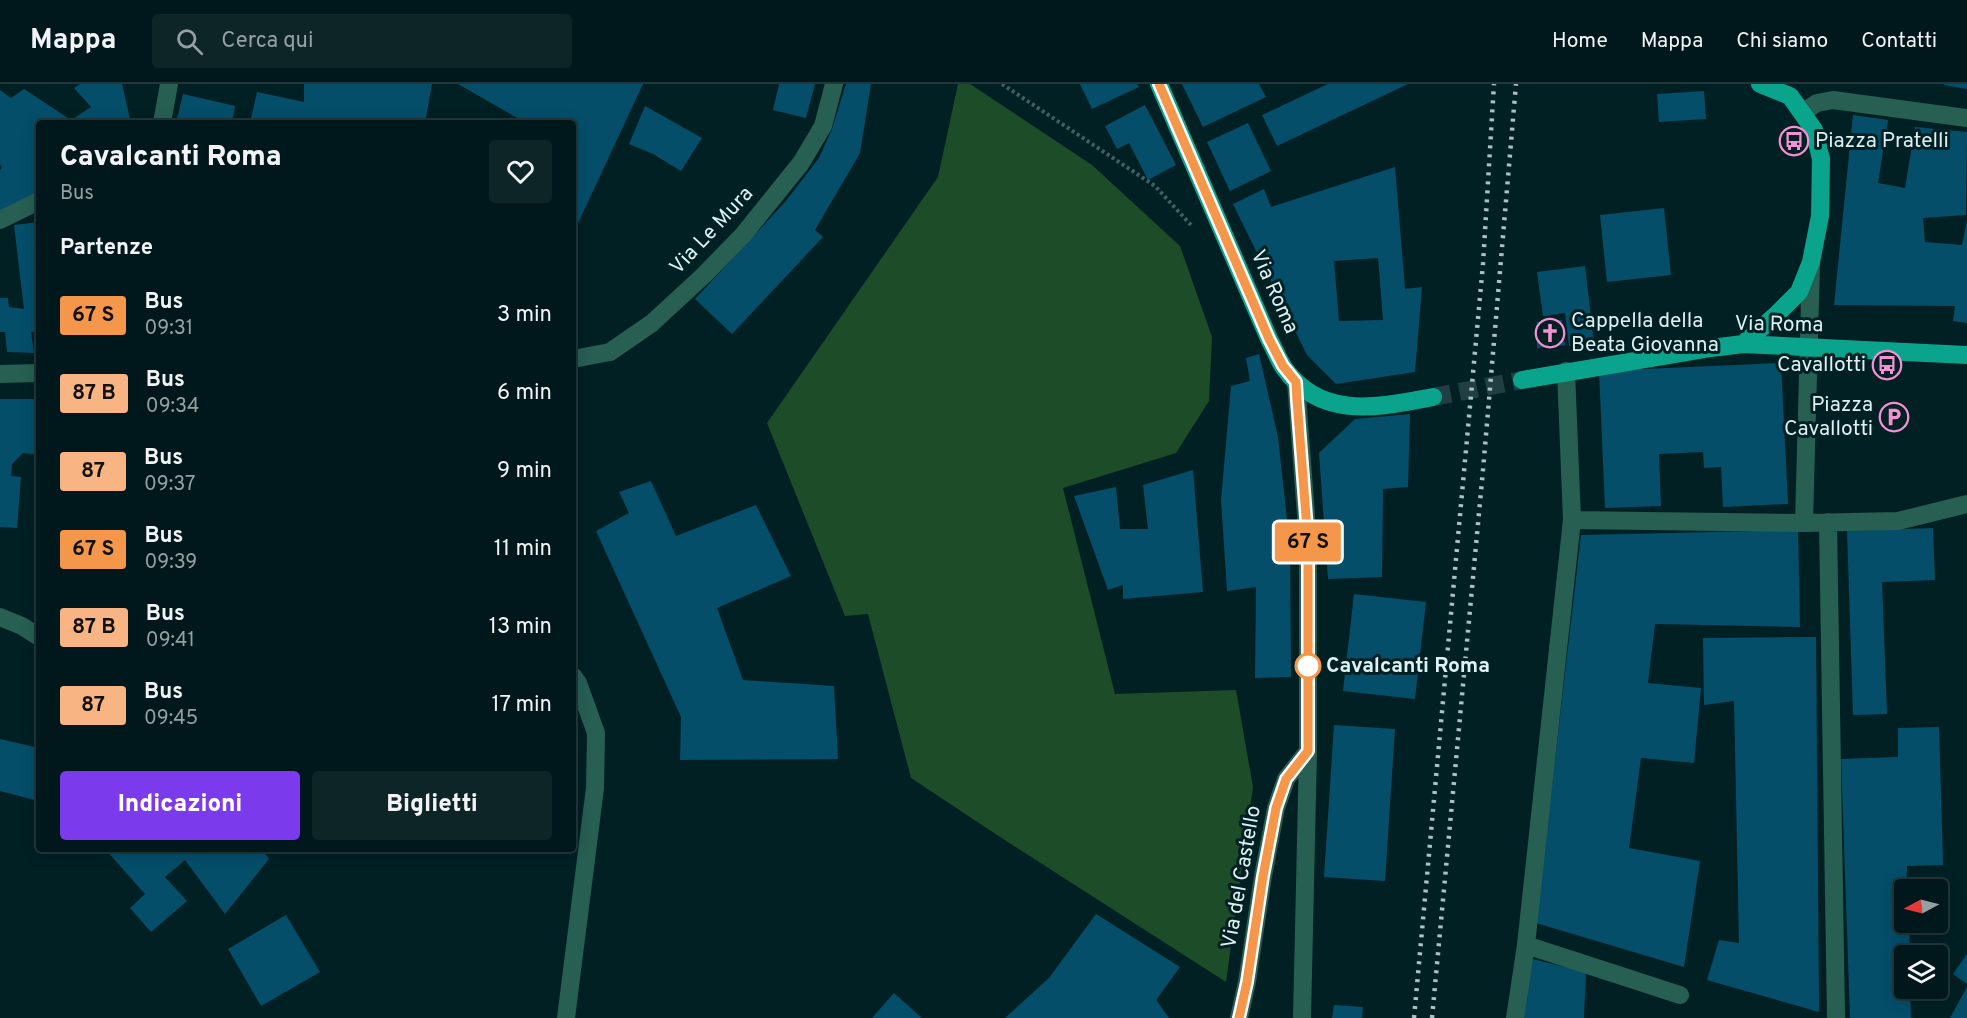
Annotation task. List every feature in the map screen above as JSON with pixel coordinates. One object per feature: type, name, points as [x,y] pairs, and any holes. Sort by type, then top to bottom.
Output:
[{"type":"main road","name":"Via Roma","points":[[1160,84],[1269,339],[1283,366],[1296,382],[1322,399],[1349,407],[1396,404],[1433,397]]},
{"type":"main road","points":[[1743,344],[1798,292],[1811,262],[1820,216],[1821,159],[1814,130],[1790,96],[1760,84]]},
{"type":"main road","name":"Via Roma","points":[[1522,380],[1566,371],[1743,344],[1967,355]]},
{"type":"street","points":[[163,120],[169,84]]},
{"type":"street","name":"Via Le Mura","points":[[576,358],[610,352],[652,322],[705,275],[743,235],[801,163],[823,126],[834,84]]},
{"type":"street","points":[[1803,112],[1817,103],[1833,100],[1967,118]]},
{"type":"street","points":[[0,220],[36,202]]},
{"type":"street","points":[[1804,523],[1811,262]]},
{"type":"street","points":[[1515,1018],[1526,945],[1572,520],[1566,371]]},
{"type":"street","points":[[0,374],[36,373]]},
{"type":"street","points":[[1296,382],[1308,542],[1308,751],[1302,1018]]},
{"type":"street","points":[[1572,520],[1804,523],[1898,520],[1967,504]]},
{"type":"street","points":[[1828,522],[1836,1018]]},
{"type":"street","points":[[0,616],[36,635]]},
{"type":"street","points":[[566,1018],[595,788],[596,733],[576,680]]},
{"type":"street","name":"Via del Castello","points":[[1239,1018],[1276,808],[1286,779],[1308,751]]},
{"type":"street","points":[[1526,945],[1680,995]]},
{"type":"path","points":[[1002,84],[1155,186],[1194,229]]},
{"type":"green space","points":[[958,84],[970,84],[1092,165],[1180,246],[1212,337],[1209,401],[1176,453],[1063,488],[1115,694],[1236,690],[1253,787],[1226,982],[911,778],[868,614],[845,616],[767,423],[938,177]]},
{"type":"building","points":[[80,84],[122,84],[130,120],[71,120],[91,107],[74,88]]},
{"type":"building","points":[[304,84],[432,84],[426,120],[251,120],[257,92],[304,102]]},
{"type":"building","points":[[458,84],[643,84],[576,228],[576,120],[521,120]]},
{"type":"building","points":[[779,84],[815,84],[806,118],[773,110]]},
{"type":"building","points":[[846,84],[871,84],[860,153],[815,230],[823,237],[732,334],[695,299],[785,202],[819,158],[832,129]]},
{"type":"building","points":[[1080,84],[1137,84],[1139,87],[1092,109]]},
{"type":"building","points":[[1182,84],[1259,84],[1266,97],[1203,127]]},
{"type":"building","points":[[1328,84],[1408,84],[1277,146],[1262,115]]},
{"type":"building","points":[[1967,84],[1967,89],[1944,85]]},
{"type":"building","points":[[24,89],[71,120],[36,120],[36,195],[0,212],[0,170],[2,168],[0,164],[0,90],[11,98]]},
{"type":"building","points":[[1704,91],[1706,119],[1659,122],[1657,94]]},
{"type":"building","points":[[183,94],[235,106],[233,120],[177,120]]},
{"type":"building","points":[[1145,105],[1176,165],[1148,180],[1129,143],[1117,149],[1105,126]]},
{"type":"building","points":[[645,106],[702,138],[681,171],[653,154],[629,144]]},
{"type":"building","points":[[1853,115],[1888,120],[1878,183],[1905,188],[1915,127],[1967,132],[1966,215],[1923,218],[1925,242],[1962,245],[1967,220],[1967,323],[1953,321],[1955,306],[1834,305]]},
{"type":"building","points":[[1248,123],[1271,171],[1230,191],[1207,142]]},
{"type":"building","points":[[1395,167],[1405,289],[1422,287],[1415,372],[1336,384],[1307,355],[1233,204],[1264,189],[1271,207]],"holes":[[[1378,258],[1383,320],[1339,321],[1334,261]]]},
{"type":"building","points":[[1664,208],[1671,275],[1607,282],[1600,215]]},
{"type":"building","points":[[36,222],[36,331],[31,332],[34,353],[7,352],[5,332],[0,332],[0,298],[8,298],[9,307],[24,309],[14,225]]},
{"type":"building","points":[[1585,266],[1594,343],[1569,346],[1565,313],[1543,316],[1537,272]]},
{"type":"building","name":"Cappella della Beata Giovanna","points":[[1562,320],[1565,345],[1537,348],[1537,322]]},
{"type":"building","points":[[1259,354],[1278,437],[1290,547],[1291,677],[1255,678],[1256,587],[1227,591],[1221,500],[1231,386],[1250,381],[1246,358]]},
{"type":"building","points":[[1781,363],[1788,504],[1723,507],[1721,467],[1704,468],[1703,452],[1659,454],[1661,506],[1605,508],[1599,371]]},
{"type":"building","points":[[0,399],[36,399],[36,455],[23,453],[12,464],[11,476],[21,477],[17,528],[0,527]]},
{"type":"building","points":[[1410,414],[1408,487],[1383,489],[1382,577],[1328,579],[1319,453],[1355,419]]},
{"type":"building","points":[[1193,470],[1203,592],[1123,599],[1123,585],[1108,590],[1074,496],[1116,487],[1120,529],[1148,529],[1143,485]]},
{"type":"building","points":[[651,481],[676,536],[756,505],[791,576],[717,608],[743,680],[834,686],[838,759],[680,760],[681,717],[596,531],[629,513],[619,492]]},
{"type":"building","points":[[1933,528],[1935,580],[1882,582],[1887,714],[1853,715],[1847,531]]},
{"type":"building","points":[[1798,530],[1800,627],[1655,624],[1648,683],[1701,688],[1694,763],[1641,758],[1629,848],[1700,861],[1684,967],[1536,923],[1581,535]]},
{"type":"building","points":[[1354,594],[1426,602],[1415,699],[1343,691]]},
{"type":"building","points":[[1816,637],[1819,1012],[1707,980],[1719,940],[1739,943],[1734,701],[1704,705],[1703,638]]},
{"type":"building","points":[[1334,725],[1395,729],[1385,881],[1324,877]]},
{"type":"building","points":[[1939,727],[1943,865],[1907,866],[1907,879],[1894,879],[1894,933],[1909,933],[1910,945],[1894,945],[1894,999],[1910,999],[1911,1018],[1850,1018],[1841,759],[1898,757],[1898,728]]},
{"type":"building","points":[[0,739],[36,747],[36,800],[0,791]]},
{"type":"building","points":[[108,852],[264,852],[269,859],[225,914],[185,860],[165,877],[187,901],[151,932],[130,908],[145,894]]},
{"type":"building","points":[[1096,914],[1180,967],[1156,1000],[1169,1018],[1005,1018],[1049,978]]},
{"type":"building","points":[[286,915],[320,972],[261,1006],[228,949]]},
{"type":"building","points":[[1967,954],[1967,984],[1953,974]]},
{"type":"building","points":[[1528,958],[1586,972],[1584,1018],[1521,1018]]},
{"type":"building","points":[[1967,987],[1967,1018],[1950,1018]]},
{"type":"building","points":[[894,993],[922,1018],[872,1018]]},
{"type":"building","points":[[1334,1005],[1363,1007],[1362,1018],[1332,1018]]},
{"type":"tunnel","points":[[1433,397],[1522,380]]},
{"type":"railway","points":[[1414,1018],[1483,264],[1494,84]]},
{"type":"railway","points":[[1432,1018],[1516,84]]},
{"type":"bus line","points":[[1159,84],[1269,339],[1283,366],[1296,382],[1301,437],[1308,542],[1308,751],[1286,779],[1276,808],[1239,1018]]},
{"type":"place","name":"Piazza Pratelli","points":[[1794,141]]},
{"type":"place","name":"Cappella della Beata Giovanna","points":[[1550,333]]},
{"type":"place","name":"Cavallotti","points":[[1887,365]]},
{"type":"place","name":"Piazza Cavallotti","points":[[1894,417]]},
{"type":"place","name":"Cavalcanti Roma","points":[[1308,666]]}]
